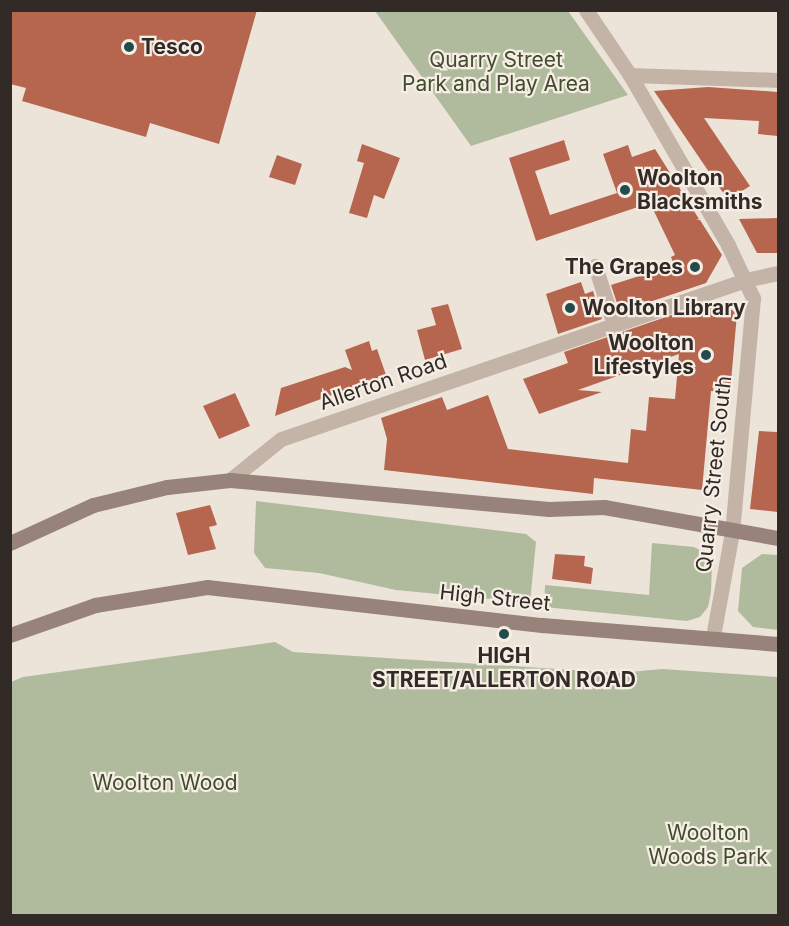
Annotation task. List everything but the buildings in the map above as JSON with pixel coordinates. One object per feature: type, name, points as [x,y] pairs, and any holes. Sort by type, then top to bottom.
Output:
[{"type":"main road","points":[[10,543],[93,505],[166,488],[230,480],[549,509],[604,507],[732,532],[778,538]]},
{"type":"main road","name":"High Street","points":[[10,635],[95,604],[207,587],[542,625],[778,644]]},
{"type":"street","name":"Quarry Street South","points":[[586,10],[630,75],[753,298],[732,532],[713,637]]},
{"type":"street","points":[[630,75],[778,80]]},
{"type":"street","points":[[594,266],[614,326]]},
{"type":"street","name":"Allerton Road","points":[[230,480],[281,439],[745,280],[778,273]]},
{"type":"green space","name":"Quarry Street Park and Play Area","points":[[375,11],[568,11],[628,95],[471,146]]},
{"type":"green space","points":[[256,501],[526,534],[536,542],[530,603],[396,590],[319,573],[265,568],[254,553]]},
{"type":"green space","points":[[652,543],[694,547],[706,553],[712,563],[711,592],[708,607],[700,617],[687,621],[544,607],[545,585],[649,595]]},
{"type":"green space","points":[[762,554],[778,555],[778,630],[753,627],[738,611],[742,568]]},
{"type":"green space","points":[[275,642],[293,652],[619,673],[662,669],[778,677],[778,915],[11,915],[11,682],[23,677]]},
{"type":"place","name":"Tesco","points":[[129,47]]},
{"type":"place","name":"Woolton Blacksmiths","points":[[625,190]]},
{"type":"place","name":"The Grapes","points":[[695,267]]},
{"type":"place","name":"Woolton Library","points":[[570,308]]},
{"type":"place","name":"Woolton Lifestyles","points":[[706,355]]},
{"type":"place","name":"HIGH STREET/ALLERTON ROAD","points":[[504,634]]},
{"type":"park label","name":"Woolton Wood","points":[[165,783]]},
{"type":"park label","name":"Woolton Woods Park","points":[[708,845]]}]
